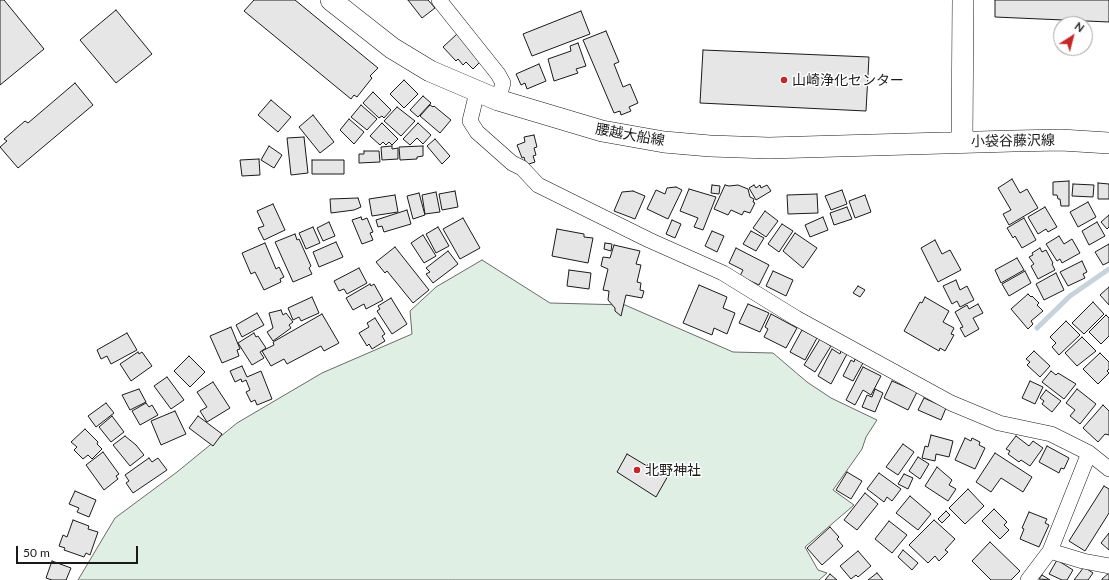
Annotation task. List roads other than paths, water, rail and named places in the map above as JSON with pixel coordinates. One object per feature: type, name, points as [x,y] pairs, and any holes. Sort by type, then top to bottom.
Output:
[{"type":"main road","name":"腰越大船線","points":[[331,0],[392,48],[430,71],[498,100],[602,132],[664,142],[710,146],[769,148],[962,142]]},
{"type":"main road","name":"小袋谷藤沢線","points":[[963,0],[962,142],[1061,140],[1109,143]]},
{"type":"street","points":[[439,0],[504,83],[498,100]]},
{"type":"street","points":[[477,92],[470,121],[477,132],[512,163],[522,168],[538,185],[649,240],[723,273],[796,318],[951,403],[999,422],[1051,434],[1089,453],[1109,469]]},
{"type":"street","points":[[1028,580],[1050,551],[1089,453]]},
{"type":"street","points":[[1050,551],[1083,561],[1109,566]]},
{"type":"waterway","points":[[1037,328],[1070,296],[1109,269]]},
{"type":"place","name":"山崎浄化センター","points":[[784,80]]},
{"type":"place","name":"北野神社","points":[[637,470]]}]
